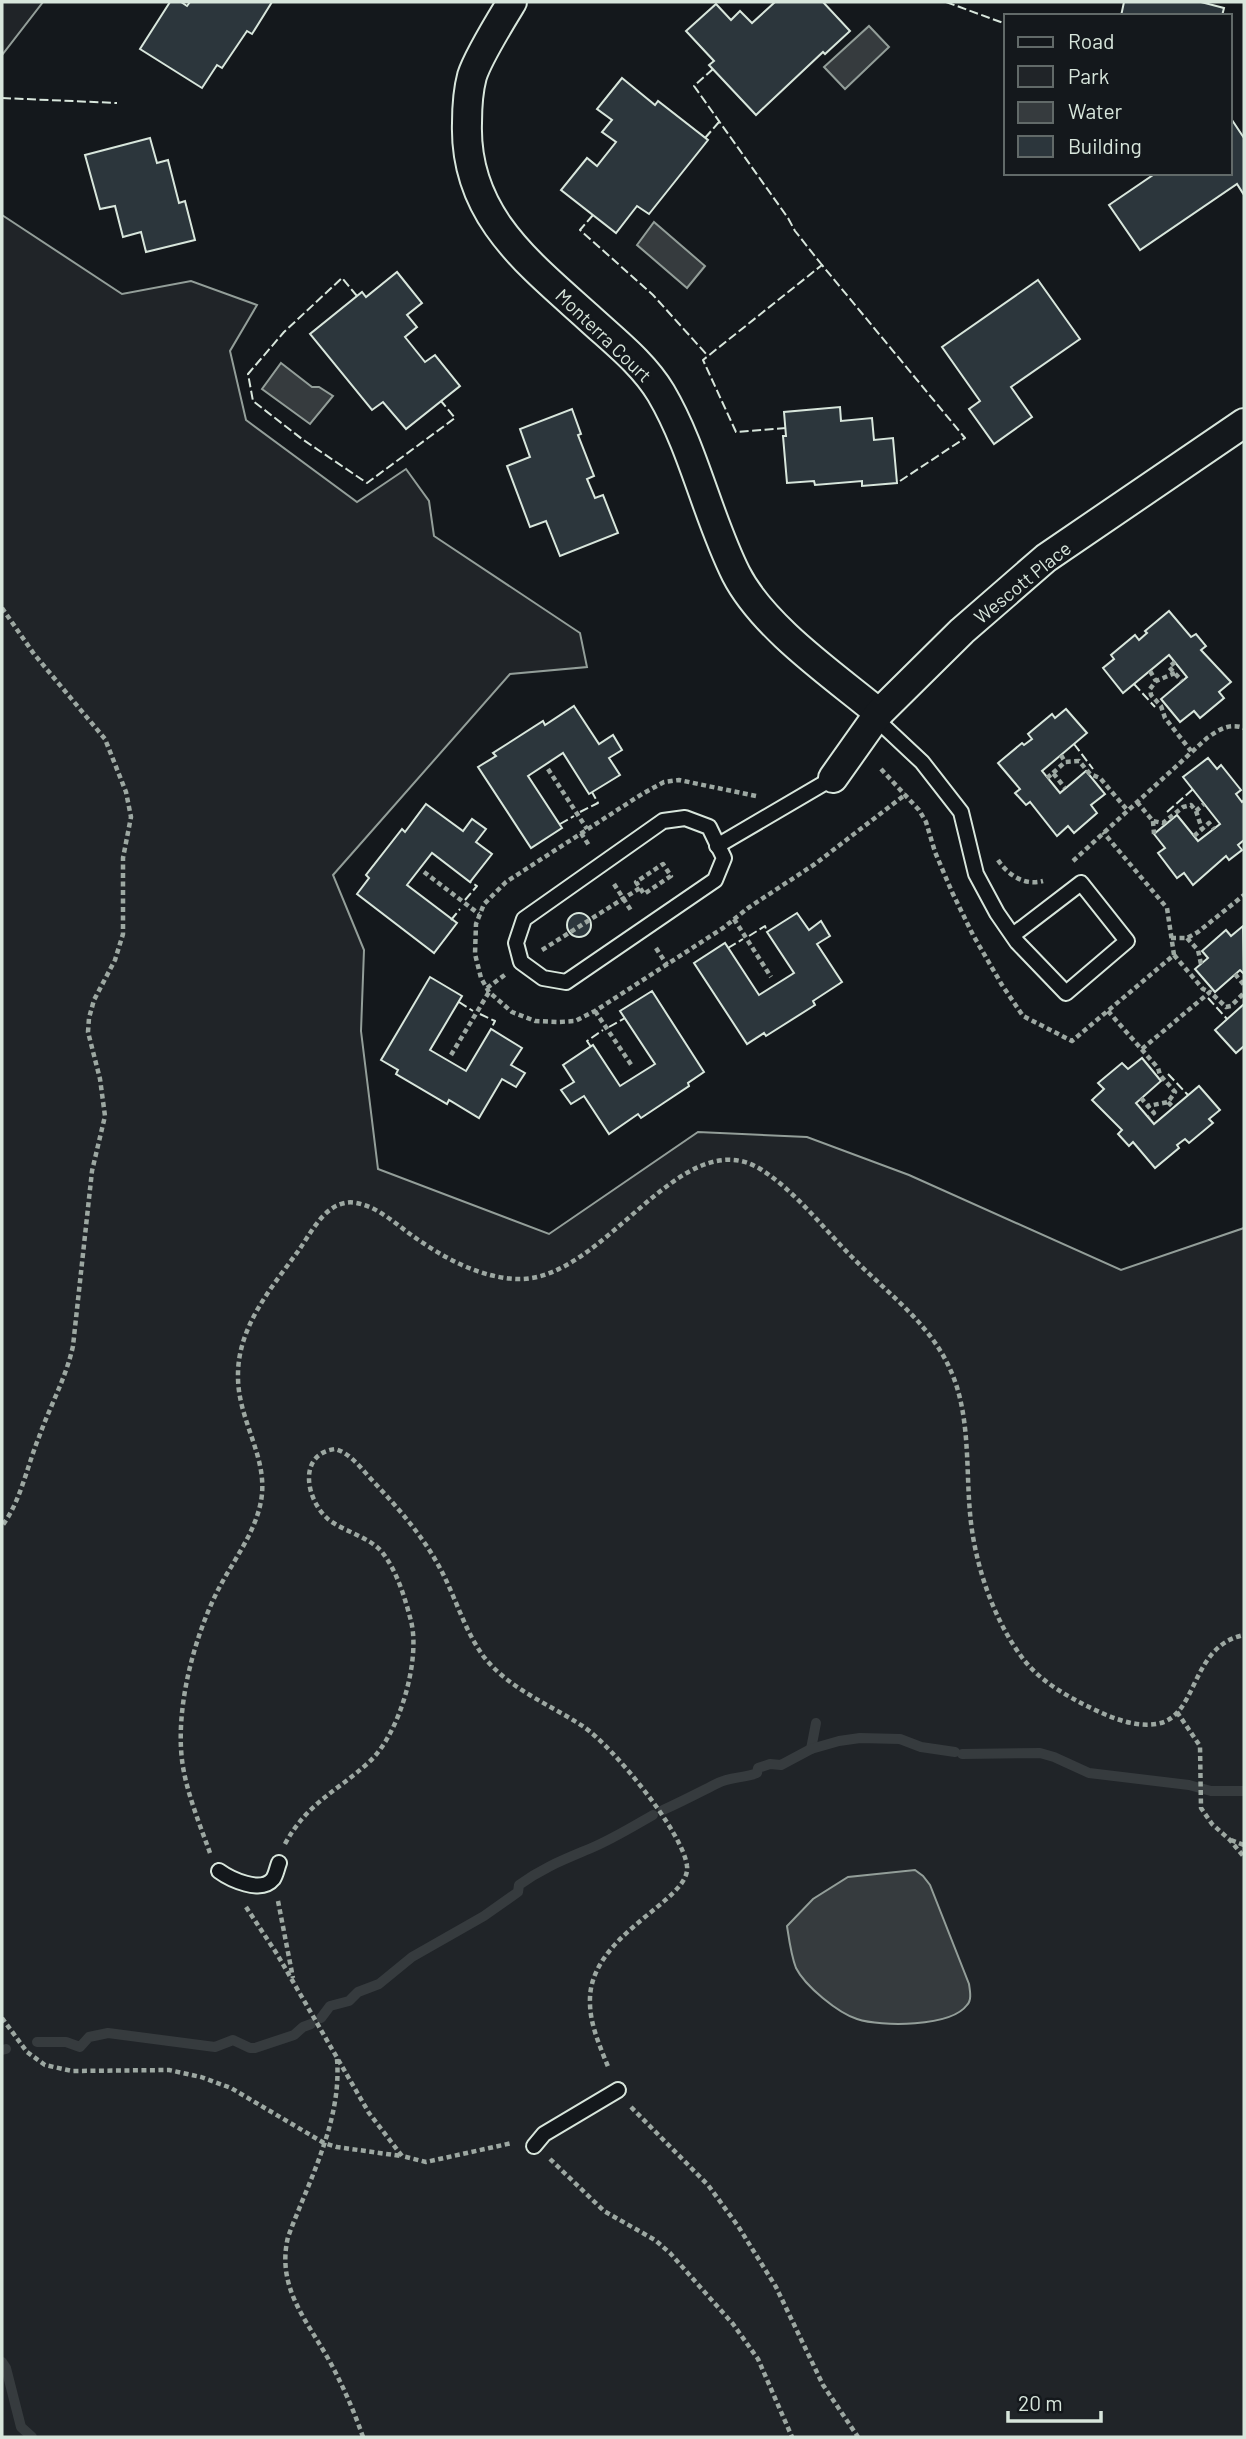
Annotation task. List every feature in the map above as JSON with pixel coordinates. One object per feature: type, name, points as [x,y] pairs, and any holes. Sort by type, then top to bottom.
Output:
[{"type":"street","name":"Monterra Court","points":[[512,2],[472,75],[467,110],[469,161],[484,206],[519,253],[643,368],[661,393],[675,421],[737,576],[755,605],[776,627],[877,716]]},
{"type":"street","name":"Wescott Place","points":[[832,778],[877,716],[962,631],[1046,558],[1244,423]]},
{"type":"lane","points":[[877,716],[922,762],[961,813],[976,874],[1013,935],[1066,993],[1126,941],[1081,883],[1013,935]]},
{"type":"lane","points":[[717,846],[832,778]]},
{"type":"lane","points":[[685,818],[709,827],[717,846],[723,858],[715,880],[566,982],[543,978],[521,962],[516,943],[524,919],[663,821],[685,818]]},
{"type":"lane","points":[[219,1871],[241,1883],[268,1884],[273,1879],[279,1863]]},
{"type":"lane","points":[[534,2146],[544,2134],[618,2090]]},
{"type":"path","points":[[2,608],[34,654],[105,739],[126,792],[131,817],[123,858],[123,934],[120,949],[94,1000],[89,1018],[88,1032],[100,1079],[105,1116],[92,1171],[73,1346],[67,1370],[16,1499],[2,1527]]},
{"type":"path","points":[[1175,662],[1169,667],[1182,681]]},
{"type":"path","points":[[1150,671],[1156,681]]},
{"type":"path","points":[[1175,673],[1156,681],[1150,689],[1161,706],[1164,718],[1191,751]]},
{"type":"path","points":[[1069,864],[1191,751],[1225,726],[1244,727]]},
{"type":"path","points":[[1061,755],[1065,762]]},
{"type":"path","points":[[1047,778],[1065,762],[1079,761],[1090,774],[1100,778],[1128,811]]},
{"type":"path","points":[[548,769],[587,829]]},
{"type":"path","points":[[1052,773],[1065,788]]},
{"type":"path","points":[[765,796],[679,780],[664,782],[506,883],[484,904],[476,924],[475,954],[481,978],[489,992],[512,1012],[535,1021],[575,1021],[595,1011],[815,864],[906,794]]},
{"type":"path","points":[[1137,802],[1153,821],[1154,834]]},
{"type":"path","points":[[1196,811],[1204,804]]},
{"type":"path","points":[[1153,821],[1163,823],[1183,807],[1191,805],[1202,829]]},
{"type":"path","points":[[1194,835],[1209,823],[1214,829]]},
{"type":"path","points":[[995,856],[1004,869],[1028,883],[1048,880]]},
{"type":"path","points":[[602,864],[643,929]]},
{"type":"path","points":[[663,864],[671,876],[644,894],[640,888],[636,882],[663,864]]},
{"type":"path","points":[[424,872],[479,914]]},
{"type":"path","points":[[521,962],[640,888]]},
{"type":"path","points":[[1171,938],[1187,938],[1198,932],[1244,895]]},
{"type":"path","points":[[734,919],[771,976]]},
{"type":"path","points":[[1187,938],[1198,950],[1201,964]]},
{"type":"path","points":[[1174,956],[1203,989],[1226,1007],[1231,1006],[1244,993]]},
{"type":"path","points":[[1235,974],[1244,985]]},
{"type":"path","points":[[451,1055],[489,992]]},
{"type":"path","points":[[1142,1049],[1210,992]]},
{"type":"path","points":[[1235,1002],[1240,1008]]},
{"type":"path","points":[[595,1011],[632,1066]]},
{"type":"path","points":[[1108,1011],[1158,1068],[1160,1075],[1175,1092],[1168,1102],[1148,1106]]},
{"type":"path","points":[[1141,1098],[1154,1113],[1149,1117]]},
{"type":"path","points":[[1168,1102],[1174,1108]]},
{"type":"path","points":[[402,2156],[369,2113],[294,1982],[250,1912],[219,1871],[202,1831],[183,1770],[180,1724],[187,1683],[206,1618],[253,1525],[262,1499],[260,1461],[240,1405],[237,1373],[239,1360],[254,1315],[268,1290],[331,1209],[347,1202],[359,1203],[380,1212],[438,1252],[472,1269],[497,1277],[529,1278],[552,1272],[579,1259],[674,1180],[693,1168],[729,1160],[761,1169],[791,1193],[853,1259],[916,1317],[942,1353],[953,1378],[961,1409],[970,1514],[979,1563],[994,1606],[1023,1660],[1051,1686],[1106,1714],[1131,1722],[1152,1724],[1169,1720],[1183,1705],[1214,1650],[1231,1638],[1244,1635]]},
{"type":"path","points":[[294,1982],[276,1884],[286,1841],[315,1805],[377,1754],[399,1711],[414,1660],[415,1639],[411,1621],[389,1562],[371,1543],[329,1520],[313,1500],[309,1485],[312,1464],[320,1453],[335,1448],[351,1457],[422,1537],[484,1656],[504,1676],[587,1730],[607,1747],[683,1847],[687,1867],[684,1882],[617,1941],[600,1965],[591,1992],[590,2009],[596,2033],[618,2090],[647,2125],[708,2185],[733,2218],[776,2287],[823,2385],[858,2437]]},
{"type":"path","points":[[1177,1712],[1200,1746],[1201,1808],[1205,1816],[1244,1857]]},
{"type":"path","points":[[1230,1840],[1244,1845]]},
{"type":"path","points":[[2,2018],[27,2052],[45,2065],[72,2071],[169,2070],[201,2077],[231,2088],[324,2143],[337,2147],[426,2162],[519,2141],[534,2146],[604,2211],[655,2240],[682,2265],[749,2344],[792,2437]]},
{"type":"path","points":[[337,2054],[338,2078],[332,2115],[288,2237],[285,2273],[293,2299],[341,2383],[363,2437]]},
{"type":"green space","points":[[2,2],[43,2],[2,55]]},
{"type":"green space","points":[[2,215],[122,294],[191,281],[257,305],[230,351],[246,420],[357,502],[406,469],[429,501],[434,536],[580,633],[587,667],[510,674],[333,875],[364,950],[361,1031],[378,1169],[549,1234],[698,1132],[807,1137],[909,1175],[1121,1270],[1244,1228],[1244,2437],[2,2437]]},
{"type":"water","points":[[869,26],[889,47],[845,89],[824,67]]},
{"type":"water","points":[[654,222],[705,266],[687,288],[637,245]]},
{"type":"water","points":[[281,363],[312,387],[319,387],[333,396],[310,424],[262,389]]},
{"type":"water","points":[[915,1870],[930,1885],[969,1984],[969,2003],[946,2018],[915,2023],[868,2022],[849,2016],[823,1998],[800,1975],[793,1958],[787,1926],[813,1899],[848,1877]]},
{"type":"building","points":[[170,2],[181,2],[187,6],[190,2],[272,2],[252,34],[247,31],[222,68],[217,65],[202,88],[140,49]]},
{"type":"building","points":[[775,2],[823,2],[850,31],[825,54],[823,52],[756,115],[709,65],[714,61],[686,31],[716,4],[731,20],[740,11],[752,23]]},
{"type":"building","points":[[1124,2],[1201,2],[1224,8],[1222,14],[1121,14]]},
{"type":"building","points":[[622,78],[655,105],[658,101],[708,140],[649,214],[637,206],[616,233],[561,190],[587,158],[597,166],[616,142],[602,132],[612,120],[597,109]]},
{"type":"building","points":[[1232,120],[1244,138],[1244,195],[1237,184],[1140,250],[1109,205],[1153,175],[1232,175]]},
{"type":"building","points":[[150,138],[157,163],[168,160],[179,203],[185,201],[195,240],[146,252],[141,232],[123,237],[115,206],[100,209],[85,155]]},
{"type":"building","points":[[397,272],[422,303],[407,315],[417,327],[405,337],[425,362],[435,355],[460,386],[406,429],[383,402],[372,410],[310,334],[362,292],[366,297]]},
{"type":"building","points":[[1038,280],[1080,339],[1011,387],[1032,417],[994,444],[969,409],[980,401],[942,347]]},
{"type":"building","points":[[840,407],[841,421],[872,418],[874,440],[893,438],[897,483],[862,486],[862,481],[815,485],[814,481],[787,483],[784,412]]},
{"type":"building","points":[[572,409],[581,434],[578,435],[594,476],[587,479],[595,498],[603,495],[618,533],[560,556],[546,521],[530,527],[507,466],[530,457],[520,429]]},
{"type":"building","points":[[1169,611],[1191,637],[1196,634],[1206,646],[1201,650],[1231,682],[1219,692],[1224,698],[1200,718],[1194,711],[1180,722],[1161,699],[1187,677],[1169,655],[1123,693],[1103,668],[1114,659],[1111,655],[1135,635],[1139,640],[1147,633],[1145,631]]},
{"type":"building","points":[[574,706],[599,744],[613,735],[622,750],[609,758],[620,775],[589,794],[563,753],[528,776],[562,828],[531,848],[478,767],[496,756],[493,753],[543,721],[545,725]]},
{"type":"building","points":[[1066,709],[1087,733],[1042,771],[1060,793],[1086,771],[1105,794],[1091,805],[1097,813],[1074,833],[1068,826],[1057,836],[1030,802],[1026,805],[1015,793],[1020,789],[998,763],[1022,743],[1024,745],[1032,739],[1028,734],[1052,714],[1055,718]]},
{"type":"building","points":[[1208,758],[1217,769],[1221,765],[1241,790],[1236,794],[1242,802],[1244,800],[1244,840],[1238,845],[1242,850],[1229,860],[1226,856],[1193,885],[1184,873],[1177,878],[1158,853],[1165,848],[1154,834],[1177,815],[1198,841],[1220,824],[1183,777]]},
{"type":"building","points":[[426,804],[463,831],[472,819],[486,829],[476,842],[492,854],[470,882],[432,853],[407,885],[457,923],[434,953],[357,894],[369,878],[366,875],[402,829],[405,832]]},
{"type":"building","points":[[579,913],[587,917],[591,925],[587,933],[579,937],[571,933],[567,925],[571,917]]},
{"type":"building","points":[[797,913],[809,930],[821,921],[830,936],[817,944],[842,982],[813,1001],[815,1005],[766,1036],[764,1033],[747,1044],[694,963],[725,943],[759,995],[794,973],[767,932]]},
{"type":"building","points":[[1243,926],[1244,974],[1240,970],[1215,992],[1195,969],[1208,958],[1202,951],[1226,930],[1231,936]]},
{"type":"building","points":[[430,977],[462,996],[430,1050],[466,1071],[491,1029],[522,1048],[511,1065],[525,1073],[516,1087],[502,1079],[479,1118],[449,1100],[447,1104],[396,1074],[398,1070],[381,1060]]},
{"type":"building","points":[[652,991],[704,1072],[688,1083],[689,1086],[641,1118],[638,1114],[609,1134],[584,1096],[571,1104],[561,1090],[574,1082],[563,1065],[593,1045],[620,1086],[655,1064],[620,1011]]},
{"type":"building","points":[[1244,1004],[1244,1046],[1236,1053],[1215,1030]]},
{"type":"building","points":[[1142,1058],[1161,1081],[1136,1103],[1154,1124],[1199,1086],[1220,1110],[1209,1119],[1213,1123],[1189,1143],[1185,1139],[1177,1145],[1179,1148],[1155,1168],[1133,1142],[1129,1146],[1118,1134],[1122,1130],[1092,1100],[1104,1089],[1098,1083],[1122,1063],[1128,1069]]},
{"type":"waterway","points":[[811,1749],[816,1723]]},
{"type":"waterway","points":[[663,1810],[722,1781],[757,1773],[758,1768],[770,1764],[781,1765],[811,1749],[839,1741],[860,1738],[900,1739],[921,1747],[955,1752]]},
{"type":"waterway","points":[[962,1754],[1040,1753],[1089,1773],[1189,1785],[1211,1791],[1244,1791]]},
{"type":"waterway","points":[[321,2018],[330,2006],[349,2001],[358,1992],[379,1984],[412,1957],[484,1916],[518,1892],[519,1885],[536,1874],[605,1842],[653,1815]]},
{"type":"waterway","points":[[37,2042],[66,2042],[80,2047],[89,2037],[108,2033],[215,2047],[233,2040],[255,2048],[294,2035],[311,2024]]},
{"type":"waterway","points":[[2,2050],[6,2049]]},
{"type":"waterway","points":[[2,2362],[6,2368],[21,2427],[32,2437]]},
{"type":"fence","points":[[946,2],[1004,23]]},
{"type":"fence","points":[[713,69],[694,86],[795,231],[822,265]]},
{"type":"fence","points":[[2,98],[117,103]]},
{"type":"fence","points":[[705,138],[719,122]]},
{"type":"fence","points":[[593,215],[580,230],[653,295],[708,356]]},
{"type":"fence","points":[[786,428],[736,432],[703,360],[822,265],[965,438],[897,483]]},
{"type":"fence","points":[[357,296],[342,278],[284,332],[248,374],[253,401],[302,439],[367,483],[455,418],[441,401]]},
{"type":"fence","points":[[1134,684],[1155,707]]},
{"type":"fence","points":[[1074,744],[1093,769]]},
{"type":"fence","points":[[1167,812],[1193,789]]},
{"type":"fence","points":[[580,812],[598,803],[592,792]]},
{"type":"fence","points":[[560,824],[574,816]]},
{"type":"fence","points":[[465,900],[477,886],[470,882]]},
{"type":"fence","points":[[451,920],[460,909]]},
{"type":"fence","points":[[749,936],[765,926],[767,932]]},
{"type":"fence","points":[[728,948],[743,939]]},
{"type":"fence","points":[[1208,998],[1227,1019]]},
{"type":"fence","points":[[459,1002],[473,1011]]},
{"type":"fence","points":[[480,1014],[495,1021],[491,1029]]},
{"type":"fence","points":[[609,1027],[625,1018]]},
{"type":"fence","points":[[591,1047],[587,1041],[603,1030]]},
{"type":"fence","points":[[1168,1074],[1188,1095]]}]
